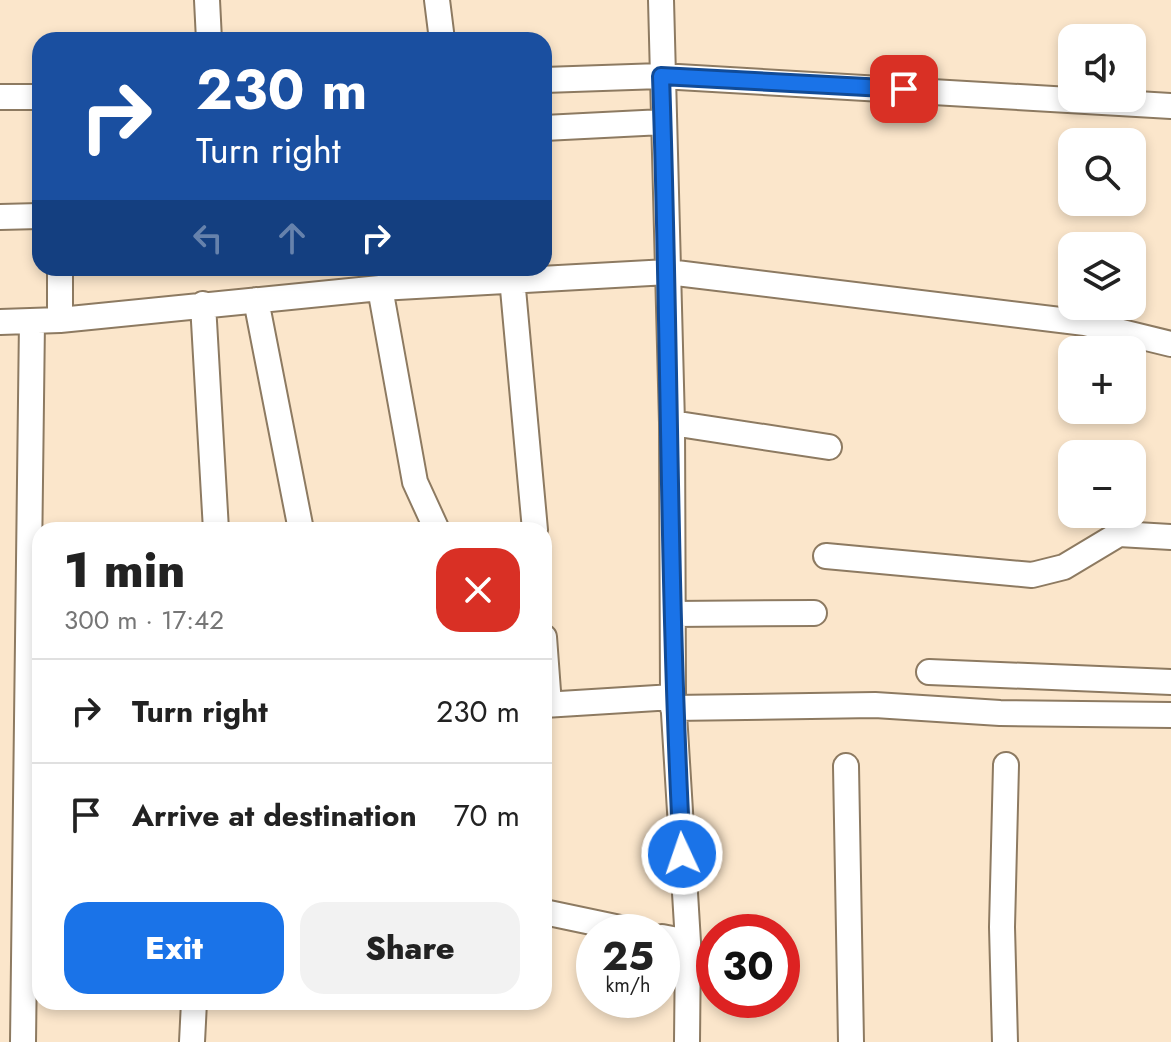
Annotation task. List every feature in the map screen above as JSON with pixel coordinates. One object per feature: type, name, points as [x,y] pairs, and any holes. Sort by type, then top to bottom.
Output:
[{"type":"street","points":[[207,0],[209,32]]},
{"type":"street","points":[[437,0],[441,32]]},
{"type":"street","points":[[661,0],[672,423],[673,703],[688,942],[687,1042]]},
{"type":"street","points":[[552,80],[661,76],[1171,106]]},
{"type":"street","points":[[0,97],[32,97]]},
{"type":"street","points":[[552,128],[663,122]]},
{"type":"street","points":[[0,217],[32,216]]},
{"type":"street","points":[[0,322],[60,320],[203,304],[512,278],[668,272],[1085,323],[1171,344]]},
{"type":"street","points":[[60,276],[60,320]]},
{"type":"street","points":[[512,278],[534,522]]},
{"type":"street","points":[[380,288],[415,482],[433,522]]},
{"type":"street","points":[[256,300],[299,522]]},
{"type":"street","points":[[203,304],[216,522]]},
{"type":"street","points":[[23,1042],[32,321]]},
{"type":"street","points":[[672,423],[829,447]]},
{"type":"street","points":[[826,556],[1032,575],[1064,567],[1119,534],[1171,537]]},
{"type":"street","points":[[673,614],[814,613]]},
{"type":"street","points":[[929,672],[1171,682]]},
{"type":"street","points":[[552,705],[875,705],[1000,713],[1171,715]]},
{"type":"street","points":[[1005,1042],[1002,927],[1006,765]]},
{"type":"street","points":[[846,766],[851,1042]]},
{"type":"street","points":[[552,914],[576,919]]},
{"type":"street","points":[[680,940],[688,942]]},
{"type":"street","points":[[192,1042],[194,1010]]},
{"type":"route","points":[[682,854],[673,697],[672,423],[661,76],[904,89]]}]
